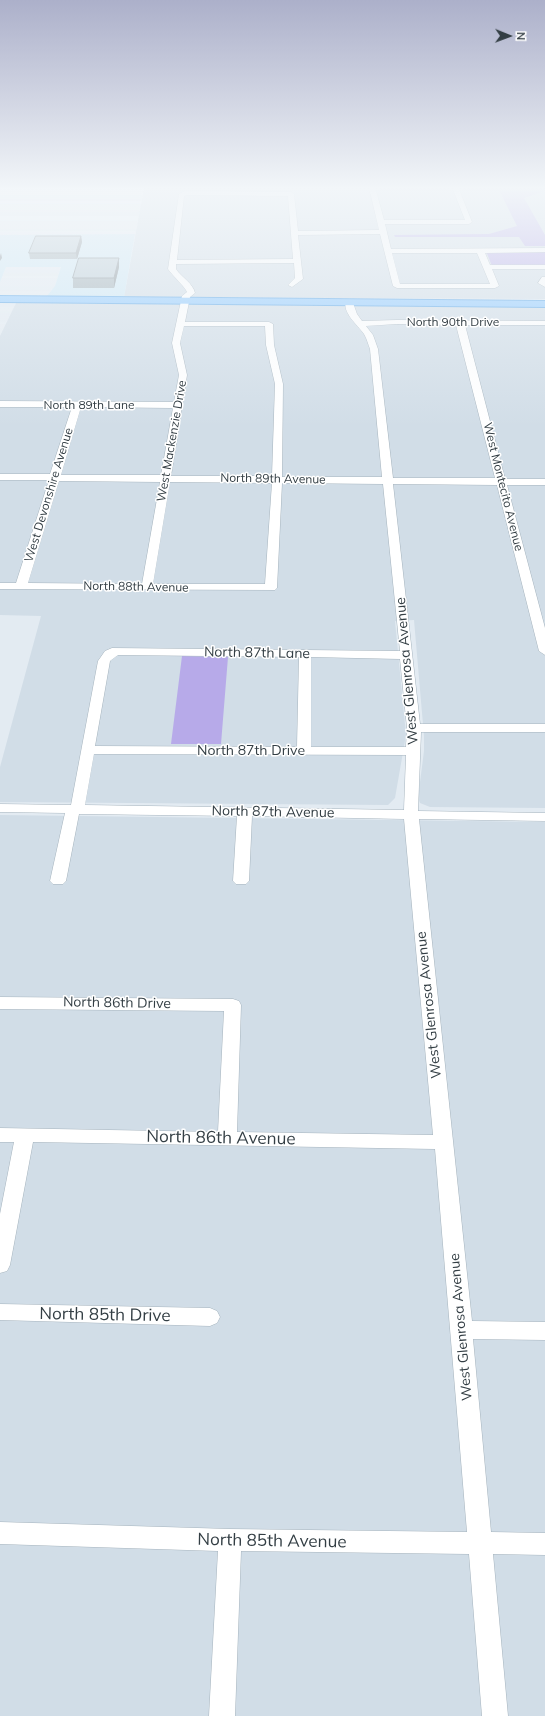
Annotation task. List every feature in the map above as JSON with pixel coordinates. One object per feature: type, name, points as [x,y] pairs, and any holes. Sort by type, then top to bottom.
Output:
[{"type":"main road","points":[[0,299],[186,299],[545,304]]},
{"type":"street","points":[[172,267],[172,269],[182,282],[180,286],[181,294],[186,299]]},
{"type":"street","points":[[292,285],[299,279],[298,267]]},
{"type":"street","points":[[392,267],[397,286],[496,286],[488,267]]},
{"type":"street","points":[[545,279],[542,283],[545,285]]},
{"type":"street","name":"West Mackenzie Drive","points":[[146,587],[183,375],[176,343],[186,299]]},
{"type":"street","name":"West Glenrosa Avenue","points":[[349,302],[352,315],[371,336],[374,349],[414,728],[414,751],[409,797],[442,1142],[462,1330],[479,1544],[495,1716]]},
{"type":"street","name":"North 90th Drive","points":[[361,324],[397,322],[545,323]]},
{"type":"street","name":"West Montecito Avenue","points":[[460,323],[545,651]]},
{"type":"street","points":[[180,324],[269,324],[270,345],[279,384],[277,479]]},
{"type":"street","name":"North 89th Lane","points":[[0,404],[178,405]]},
{"type":"street","name":"West Devonshire Avenue","points":[[22,586],[77,405]]},
{"type":"street","name":"North 89th Avenue","points":[[0,477],[545,482]]},
{"type":"street","name":"North 88th Avenue","points":[[0,586],[271,588],[277,479]]},
{"type":"street","name":"North 87th Lane","points":[[88,750],[104,662],[109,654],[116,651],[406,655]]},
{"type":"street","points":[[304,751],[305,653]]},
{"type":"street","points":[[414,728],[545,728]]},
{"type":"street","points":[[58,881],[88,750]]},
{"type":"street","name":"North 87th Drive","points":[[88,750],[414,751]]},
{"type":"street","name":"North 87th Avenue","points":[[0,808],[545,817]]},
{"type":"street","points":[[241,881],[245,811]]},
{"type":"street","name":"North 86th Drive","points":[[0,1003],[233,1005],[227,1138]]},
{"type":"street","name":"North 86th Avenue","points":[[0,1135],[442,1142]]},
{"type":"street","points":[[0,1265],[25,1135]]},
{"type":"street","name":"North 85th Drive","points":[[0,1312],[210,1317]]},
{"type":"street","points":[[462,1330],[545,1331]]},
{"type":"street","name":"North 85th Avenue","points":[[0,1533],[230,1540],[545,1544]]},
{"type":"street","points":[[222,1716],[230,1540]]},
{"type":"shaded area","points":[[0,267],[6,267],[0,282]]},
{"type":"shaded area","points":[[61,267],[129,267],[124,297],[47,296],[55,286]]},
{"type":"shaded area","points":[[129,267],[545,267],[545,299],[124,297]]},
{"type":"shaded area","points":[[16,303],[545,307],[545,808],[430,807],[420,803],[418,798],[424,751],[424,736],[414,620],[395,621],[406,735],[395,798],[388,805],[0,802],[0,767],[41,616],[0,615],[0,336]]},
{"type":"shaded area","points":[[182,656],[228,657],[221,744],[171,744]]},
{"type":"shaded area","points":[[0,815],[545,822],[545,1716],[0,1716]]},
{"type":"building","points":[[76,267],[117,267],[114,278],[73,278]]}]
